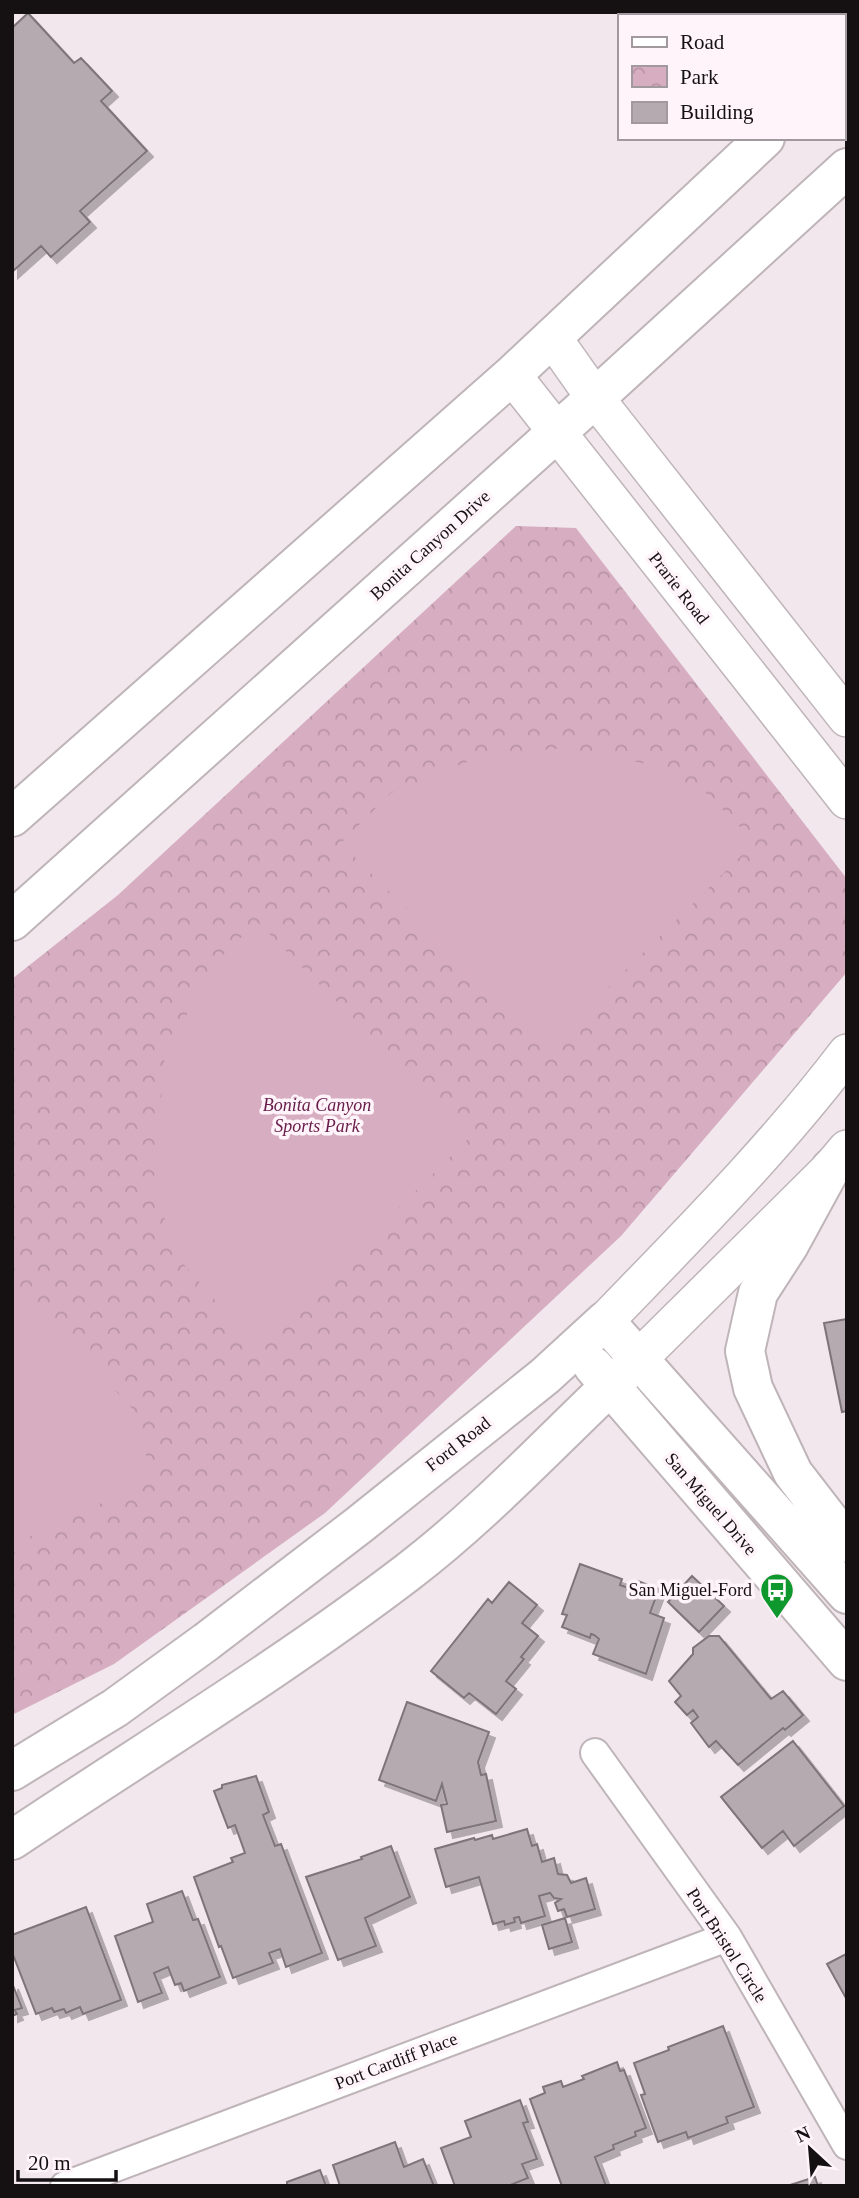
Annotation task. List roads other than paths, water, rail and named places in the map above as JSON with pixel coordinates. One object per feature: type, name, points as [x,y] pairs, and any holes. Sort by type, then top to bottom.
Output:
[{"type":"main road","points":[[12,817],[512,375],[763,140]]},
{"type":"main road","name":"Bonita Canyon Drive","points":[[12,921],[847,168]]},
{"type":"main road","points":[[839,1158],[758,1293],[745,1351],[753,1388],[793,1474],[847,1543]]},
{"type":"main road","points":[[605,1321],[847,1594]]},
{"type":"main road","name":"Ford Road","points":[[12,1770],[115,1708],[206,1642],[359,1525],[545,1376],[605,1321]]},
{"type":"main road","name":"San Miguel Drive","points":[[576,1348],[611,1385],[650,1435],[847,1661]]},
{"type":"main road","points":[[12,1840],[251,1685],[409,1571],[487,1507],[611,1385]]},
{"type":"street","points":[[552,337],[595,398],[847,718]]},
{"type":"street","name":"Prarie Road","points":[[512,375],[847,800]]},
{"type":"street","name":"Ford Road","points":[[605,1321],[713,1210],[816,1094],[847,1053]]},
{"type":"street","points":[[611,1385],[839,1158]]},
{"type":"street","name":"Port Bristol Circle","points":[[595,1753],[727,1937],[847,2145]]},
{"type":"street","name":"Port Cardiff Place","points":[[65,2186],[727,1937]]},
{"type":"place","name":"San Miguel-Ford","points":[[777,1620]]},
{"type":"park label","name":"Bonita Canyon Sports Park","points":[[317,1115]]}]
